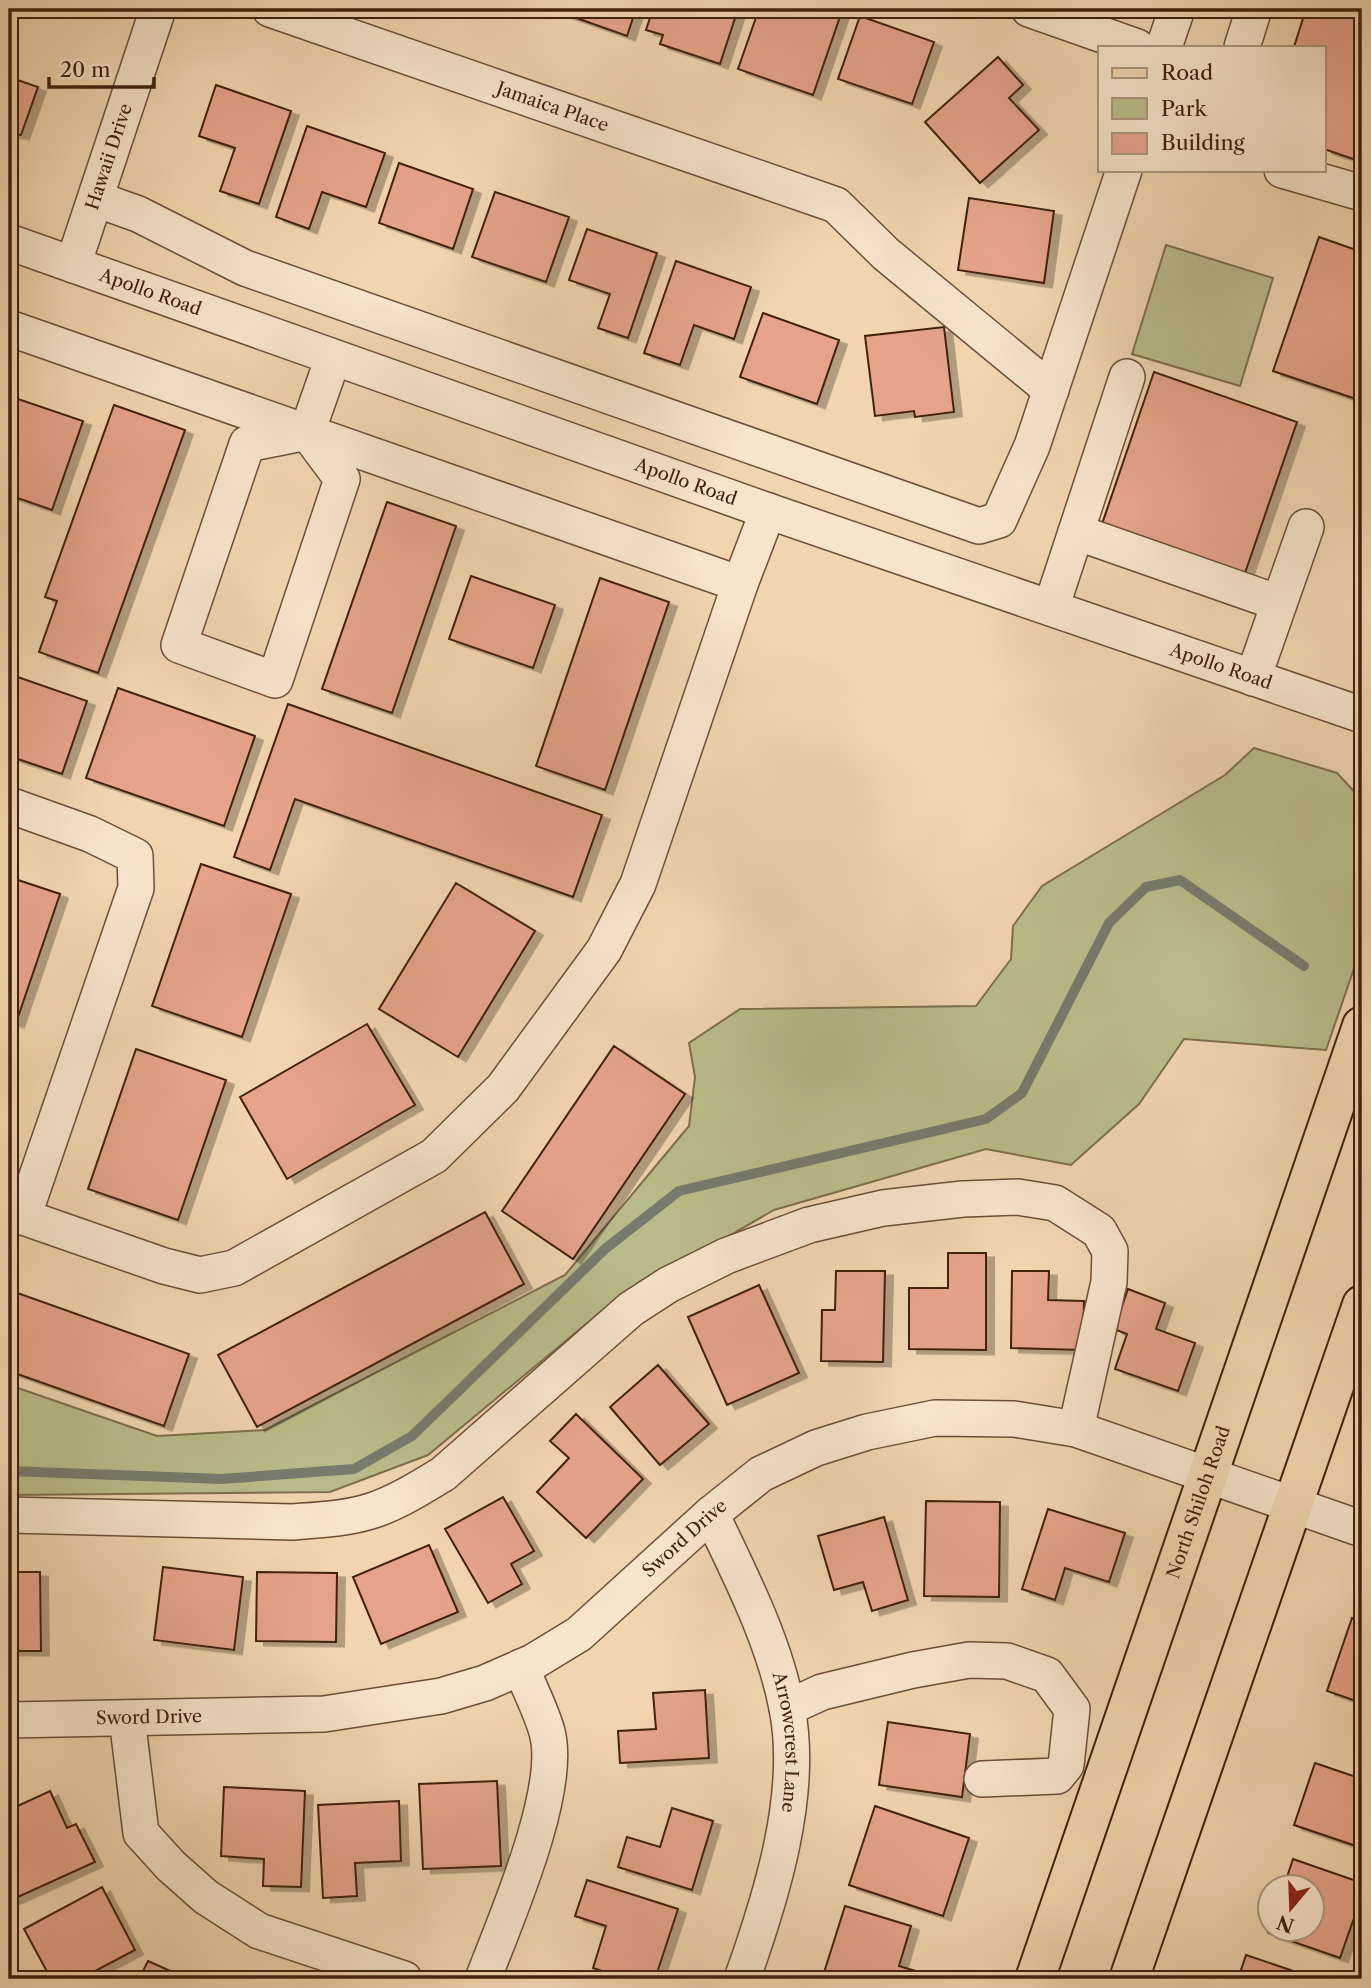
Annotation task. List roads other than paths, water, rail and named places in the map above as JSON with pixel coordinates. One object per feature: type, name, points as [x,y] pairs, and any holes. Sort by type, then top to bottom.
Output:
[{"type":"main road","name":"North Shiloh Road","points":[[1035,1979],[1362,1026]]},
{"type":"main road","points":[[1129,1979],[1362,1305]]},
{"type":"street","name":"Hawaii Drive","points":[[73,265],[158,9]]},
{"type":"street","name":"Jamaica Place","points":[[270,9],[835,205],[886,254],[1051,390]]},
{"type":"street","points":[[1029,9],[1134,46]]},
{"type":"street","points":[[1164,46],[1177,9]]},
{"type":"street","points":[[1242,46],[1254,9]]},
{"type":"street","points":[[96,199],[138,214],[244,268],[979,526],[999,520],[1032,446],[1123,172]]},
{"type":"street","points":[[1289,172],[1362,193]]},
{"type":"street","name":"Apollo Road","points":[[9,242],[768,511],[1362,715]]},
{"type":"street","points":[[9,328],[740,584]]},
{"type":"street","points":[[307,432],[333,358]]},
{"type":"street","points":[[1051,608],[1127,377]]},
{"type":"street","points":[[307,432],[342,479],[275,680],[179,645],[247,444],[307,432]]},
{"type":"street","points":[[9,806],[90,834],[135,856],[136,888],[16,1215],[164,1266],[200,1275],[234,1268],[434,1156],[503,1088],[604,950],[638,884],[740,584],[768,511]]},
{"type":"street","points":[[1252,677],[1306,527]]},
{"type":"street","points":[[1076,533],[1279,603]]},
{"type":"street","points":[[9,1515],[292,1522],[336,1519],[375,1510],[410,1494],[443,1474],[631,1309],[668,1285],[726,1256],[809,1225],[883,1208],[963,1199],[1018,1197],[1055,1203],[1099,1231],[1110,1251],[1109,1282],[1076,1429]]},
{"type":"street","name":"Sword Drive","points":[[9,1720],[324,1714],[441,1696],[485,1683],[521,1667],[579,1634],[711,1514],[761,1474],[816,1448],[867,1432],[935,1418],[1014,1419],[1076,1429],[1362,1529]]},
{"type":"street","name":"Arrowcrest Lane","points":[[711,1514],[763,1625],[787,1708],[792,1775],[780,1856],[742,1979]]},
{"type":"street","points":[[787,1708],[822,1692],[969,1660],[1007,1661],[1046,1675],[1072,1709],[1066,1765],[1057,1776],[982,1779]]},
{"type":"street","points":[[483,1979],[529,1856],[550,1774],[547,1733],[521,1667]]},
{"type":"street","points":[[127,1718],[141,1833],[171,1866],[206,1897],[259,1931],[404,1979]]},
{"type":"waterway","points":[[9,1471],[222,1479],[354,1469],[412,1436],[605,1249],[679,1191],[986,1119],[1022,1093],[1109,923],[1146,887],[1180,880],[1304,966]]}]
